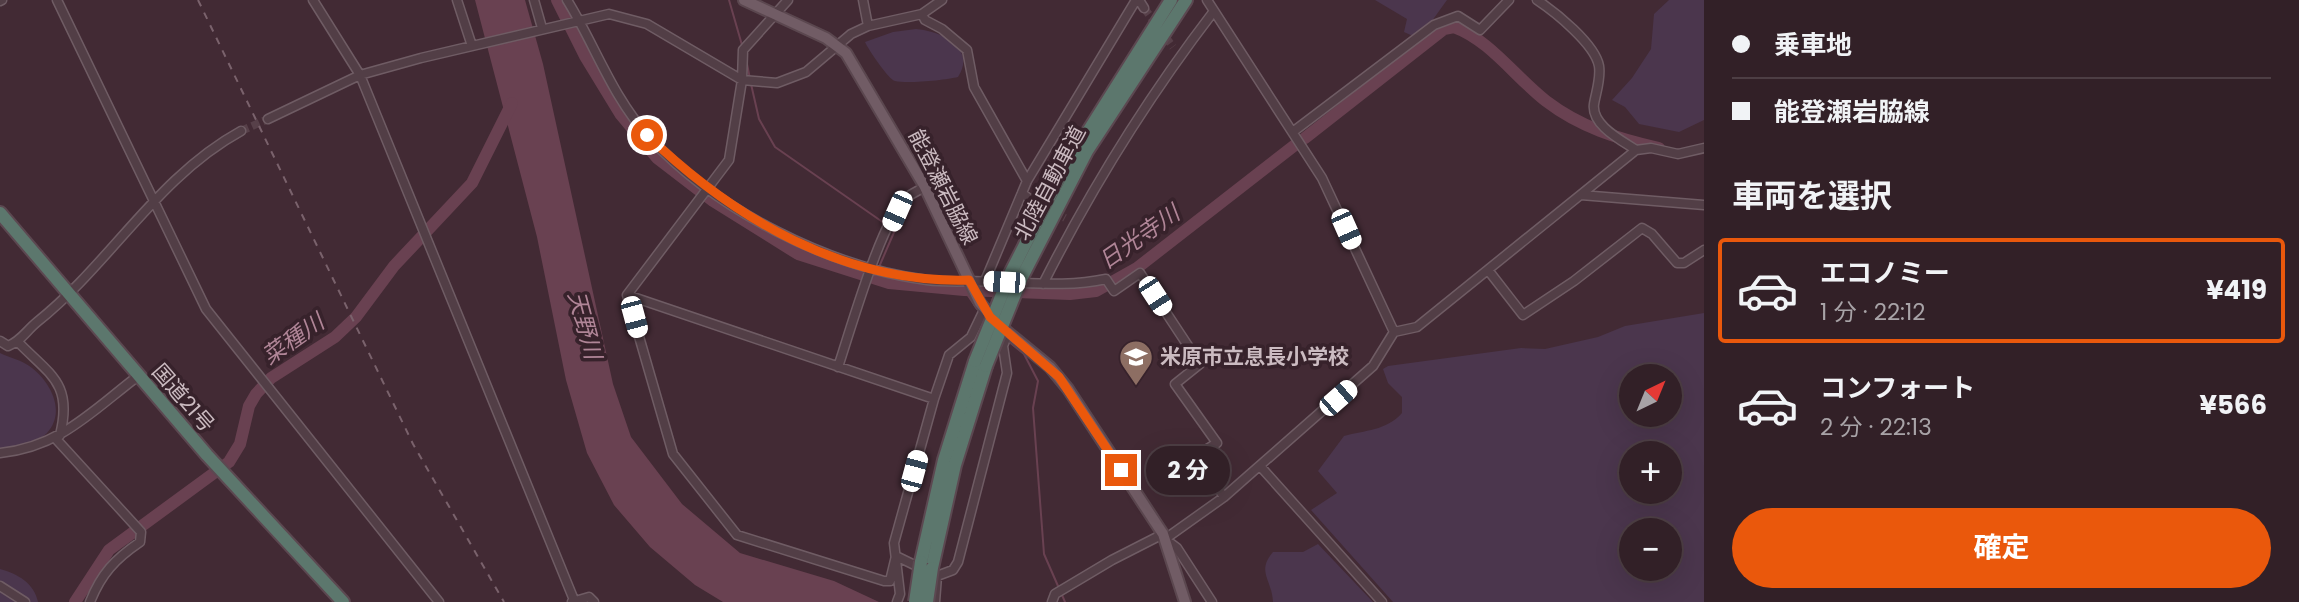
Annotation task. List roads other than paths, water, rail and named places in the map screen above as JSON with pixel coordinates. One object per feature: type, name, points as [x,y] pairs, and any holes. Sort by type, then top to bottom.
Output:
[{"type":"highway","name":"北陸自動車道","points":[[927,602],[944,460],[1017,275],[1078,144],[1171,0]]},
{"type":"highway","name":"北陸自動車道","points":[[1017,275],[1093,142],[1186,0]]},
{"type":"highway","name":"国道21号","points":[[0,213],[207,455],[343,602]]},
{"type":"highway","name":"北陸自動車道","points":[[915,602],[930,569]]},
{"type":"main road","name":"能登瀬岩脇線","points":[[744,0],[838,45],[846,53],[925,187],[984,310],[1059,377],[1164,537],[1185,602]]},
{"type":"street","points":[[57,0],[206,309],[274,391],[439,602]]},
{"type":"street","points":[[313,0],[360,75],[573,601],[589,597],[594,602]]},
{"type":"street","points":[[457,0],[475,45]]},
{"type":"street","points":[[534,0],[542,28]]},
{"type":"street","points":[[567,0],[618,94],[647,135],[678,165],[709,189],[771,230],[833,259],[870,270],[929,281],[1110,285],[1114,291],[1140,273],[1200,364],[1175,384],[1216,443],[1196,456],[1224,497]]},
{"type":"street","points":[[627,295],[729,160],[742,80],[743,50],[788,0]]},
{"type":"street","points":[[863,0],[868,26]]},
{"type":"street","points":[[268,119],[360,75],[542,28],[609,14],[630,17],[666,34],[722,71],[742,80],[759,84],[791,80],[817,65],[838,45],[868,26],[922,14],[942,0]]},
{"type":"street","points":[[1207,0],[1322,178],[1394,332]]},
{"type":"street","points":[[1294,131],[1434,25],[1458,16],[1479,30],[1509,0]]},
{"type":"street","points":[[1536,0],[1564,18],[1595,57],[1599,66],[1593,106],[1596,119],[1636,150]]},
{"type":"street","points":[[985,281],[1027,181],[1140,3]]},
{"type":"street","points":[[1043,284],[1074,222],[1130,128],[1179,56],[1214,11]]},
{"type":"street","points":[[922,14],[925,20],[942,29],[967,50],[974,87],[1027,181]]},
{"type":"street","points":[[1172,47],[1179,56]]},
{"type":"street","points":[[0,341],[8,346],[18,342],[30,328],[71,295],[192,162],[241,131]]},
{"type":"street","points":[[1052,602],[1060,592],[1112,560],[1164,537],[1224,497],[1373,366],[1394,332],[1417,327],[1636,150],[1651,148],[1678,153],[1704,148]]},
{"type":"street","points":[[838,367],[870,270],[897,211],[905,199],[925,187]]},
{"type":"street","points":[[1022,193],[1032,201]]},
{"type":"street","points":[[1581,195],[1703,207]]},
{"type":"street","points":[[1065,218],[1074,222]]},
{"type":"street","points":[[1488,270],[1518,312],[1525,315],[1642,228],[1652,234],[1677,263],[1684,263],[1704,250]]},
{"type":"street","points":[[627,295],[934,399]]},
{"type":"street","points":[[627,295],[673,454],[737,535],[890,581],[896,556]]},
{"type":"street","points":[[897,602],[900,594],[894,543],[934,399],[949,355],[971,337],[984,310]]},
{"type":"street","points":[[896,556],[930,569],[953,570],[958,562],[1007,373],[1003,346],[1009,333]]},
{"type":"street","points":[[18,342],[54,375],[66,411],[58,437]]},
{"type":"street","points":[[0,453],[25,450],[58,437],[138,376]]},
{"type":"street","points":[[58,437],[141,532],[140,542],[116,559],[103,573],[90,602]]},
{"type":"street","points":[[1260,467],[1382,602]]},
{"type":"street","points":[[1164,537],[1177,548],[1212,602]]},
{"type":"street","points":[[930,569],[935,602]]},
{"type":"street","points":[[0,586],[25,602]]},
{"type":"water","name":"天野川","points":[[475,0],[525,0],[543,64],[613,384],[631,437],[682,504],[740,553],[834,581],[879,602],[723,602],[695,585],[650,547],[614,505],[587,453],[566,380],[537,237]]},
{"type":"waterway","name":"日光寺川","points":[[557,0],[585,56],[621,115],[657,158],[713,201],[798,254],[889,283],[964,290],[1070,294],[1096,291],[1137,268],[1295,145]]},
{"type":"waterway","points":[[729,0],[742,45]]},
{"type":"waterway","name":"日光寺川","points":[[1305,138],[1444,29],[1454,27],[1491,50],[1535,92],[1572,118],[1614,136],[1659,148]]},
{"type":"waterway","points":[[747,64],[750,79]]},
{"type":"waterway","points":[[751,84],[759,119],[775,147],[884,223]]},
{"type":"waterway","name":"菜種川","points":[[75,602],[109,550],[229,462],[240,444],[249,406],[271,378],[335,337],[356,317],[394,266],[472,183],[512,103]]},
{"type":"waterway","points":[[879,267],[895,230],[892,228]]},
{"type":"waterway","points":[[961,285],[977,309]]},
{"type":"waterway","points":[[1008,341],[1024,354],[1038,381],[1033,408],[1044,554],[1058,586]]},
{"type":"waterway","points":[[1062,595],[1065,602]]},
{"type":"tunnel","points":[[1144,8],[1173,47]]},
{"type":"tunnel","points":[[241,131],[268,119]]},
{"type":"tunnel","points":[[1032,201],[1065,218]]},
{"type":"railway","points":[[198,0],[413,444],[504,602]]},
{"type":"place","name":"米原市立息長小学校","points":[[1136,387]]}]
